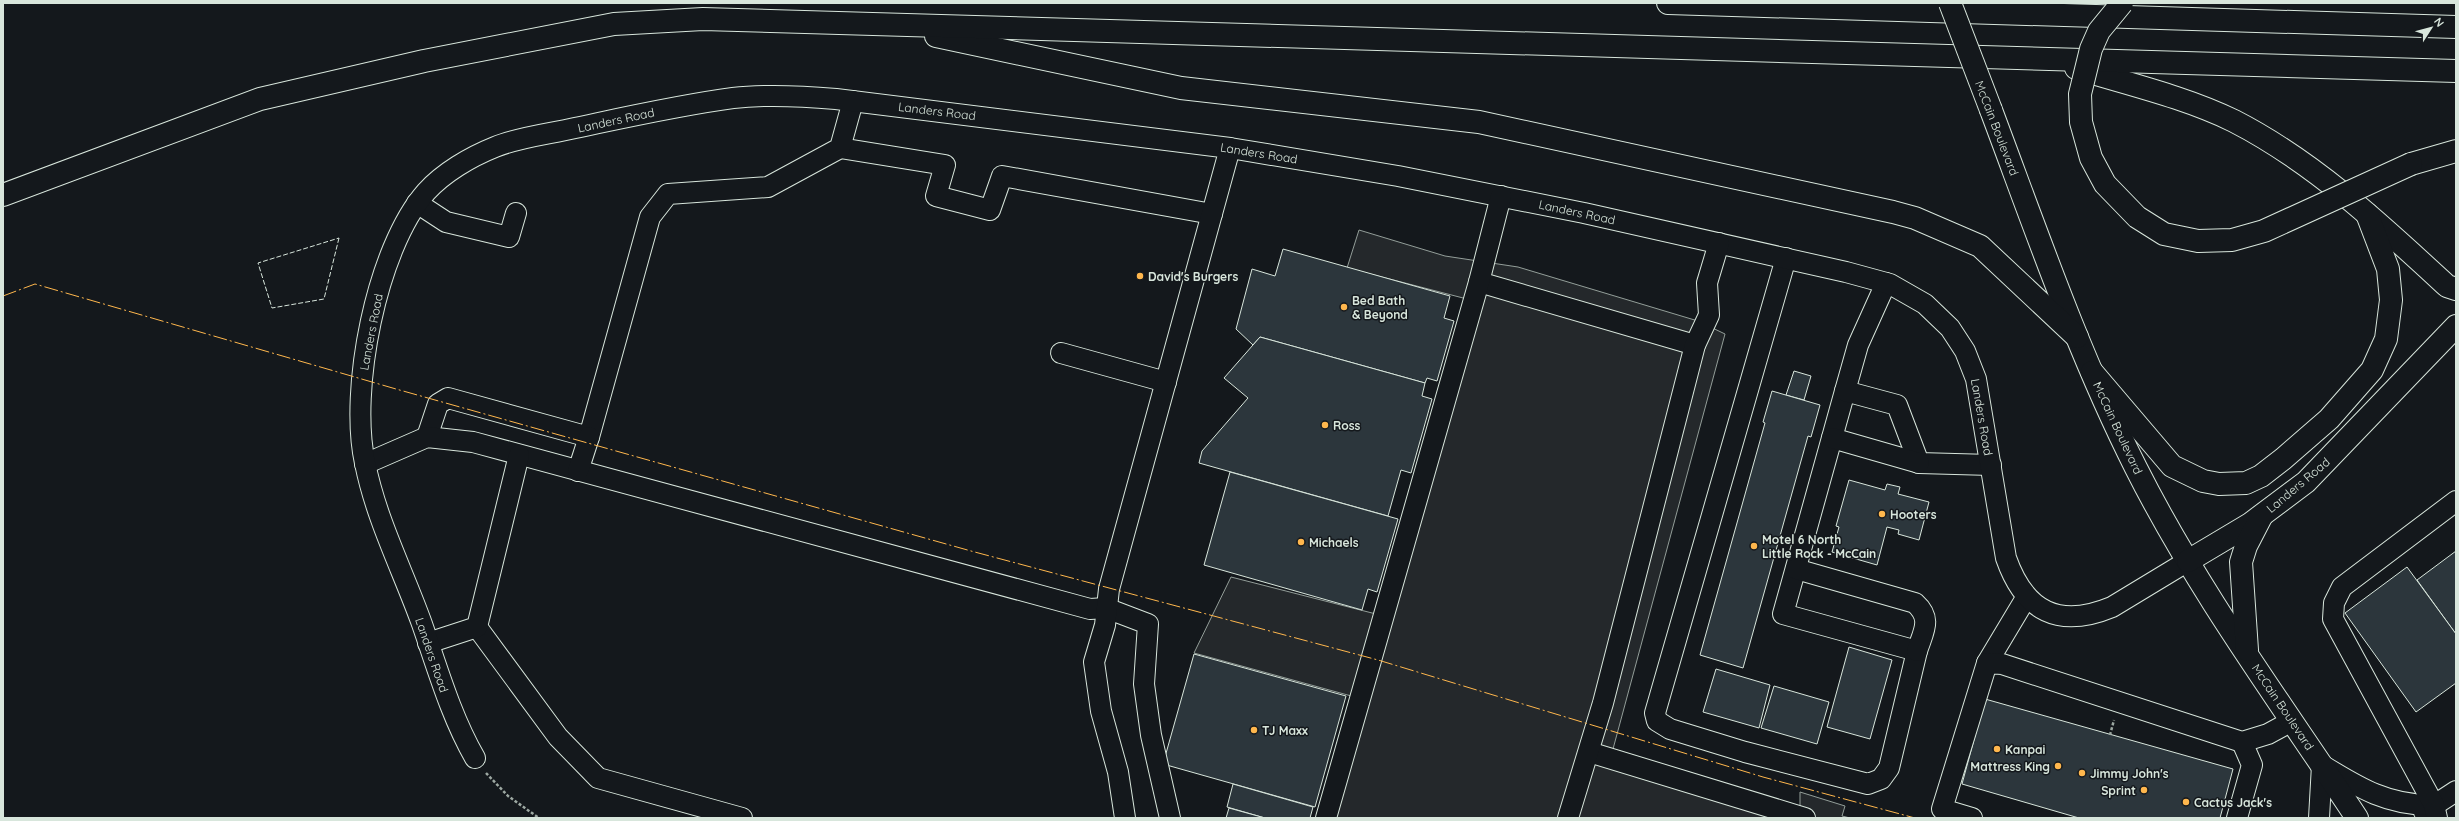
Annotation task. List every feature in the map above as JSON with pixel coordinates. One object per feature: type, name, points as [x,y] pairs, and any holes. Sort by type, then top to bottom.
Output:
[{"type":"main road","points":[[1668,3],[2456,27]]},
{"type":"main road","name":"McCain Boulevard","points":[[1950,3],[2077,337],[2136,468],[2188,561],[2247,654],[2356,818]]},
{"type":"main road","points":[[2122,3],[2099,31],[2091,49],[2080,94],[2081,122],[2091,158],[2105,184],[2137,217],[2164,234],[2198,241],[2232,240],[2264,232],[2411,164],[2456,151]]},
{"type":"main road","points":[[3,195],[260,99],[499,45],[614,24],[703,19],[2456,71]]},
{"type":"main road","points":[[886,25],[1182,88],[1418,114],[1517,130],[1916,218],[1980,246],[2077,337]]},
{"type":"main road","points":[[2051,60],[2203,108],[2234,121],[2305,164],[2367,214],[2447,286],[2456,289]]},
{"type":"main road","points":[[2092,372],[2172,466],[2203,482],[2219,484],[2246,483],[2260,476],[2290,454],[2329,419],[2372,370],[2386,339],[2391,300],[2388,269],[2367,214]]},
{"type":"main road","name":"Landers Road","points":[[2188,561],[2264,513],[2306,482],[2332,457],[2456,326]]},
{"type":"main road","points":[[2247,654],[2241,562],[2246,546],[2264,513]]},
{"type":"street","name":"Landers Road","points":[[475,758],[447,698],[387,534],[365,464],[359,410],[370,332],[377,297],[390,256],[402,229],[426,192],[451,171],[497,146],[649,113],[733,98],[799,96],[852,101],[1230,148],[1502,196],[1786,258],[1886,283],[1929,307],[1950,328],[1965,351],[1976,379],[2006,558],[2013,579],[2026,598],[2046,611],[2063,616],[2099,613],[2112,607],[2188,561]]},
{"type":"street","points":[[840,148],[852,101]]},
{"type":"street","points":[[578,471],[589,437],[650,217],[660,202],[668,194],[768,186],[840,148],[945,165],[936,196],[990,210],[1002,176],[1212,214]]},
{"type":"street","points":[[1125,818],[1118,772],[1101,711],[1094,662],[1105,625],[1109,590],[1230,148]]},
{"type":"street","points":[[1326,818],[1479,282],[1502,196]]},
{"type":"street","points":[[417,204],[446,222],[509,237],[516,213]]},
{"type":"street","points":[[1568,818],[1589,752],[1695,345],[1709,315],[1707,283],[1719,243]]},
{"type":"street","points":[[1786,258],[1655,713],[1657,721],[1670,729],[1745,752],[1868,784],[1881,779],[1889,768],[1926,619],[1923,610],[1915,603],[1796,569]]},
{"type":"street","points":[[1479,282],[1695,345]]},
{"type":"street","points":[[1886,283],[1858,345],[1783,614],[1917,651]]},
{"type":"street","points":[[1061,353],[1166,382]]},
{"type":"street","points":[[1845,391],[1896,405],[1919,463]]},
{"type":"street","points":[[427,437],[438,404],[448,398],[589,437]]},
{"type":"street","points":[[365,464],[427,437],[473,442],[1090,609],[1106,608],[1148,624],[1144,684],[1151,735],[1170,818]]},
{"type":"street","points":[[1832,438],[1919,463],[1991,465]]},
{"type":"street","points":[[477,627],[519,455]]},
{"type":"street","points":[[2436,812],[2333,619],[2334,604],[2342,587],[2456,501]]},
{"type":"street","points":[[1972,818],[1942,809],[1987,663],[2026,598]]},
{"type":"street","points":[[428,643],[477,627]]},
{"type":"street","points":[[477,627],[558,737],[598,778],[742,818]]},
{"type":"street","points":[[1987,663],[2002,664],[2242,742],[2268,734],[2292,721]]},
{"type":"street","points":[[2237,818],[2252,765],[2242,742]]},
{"type":"street","points":[[1589,752],[1804,818]]},
{"type":"street","points":[[2319,818],[2322,765],[2364,791],[2386,800],[2436,812]]},
{"type":"street","points":[[2415,818],[2436,812],[2456,791]]},
{"type":"path","points":[[475,758],[491,780],[508,796],[539,818]]},
{"type":"shaded area","points":[[1359,230],[1445,256],[1518,267],[1698,321],[1725,334],[1613,749],[1800,808],[1800,792],[1845,806],[1842,816],[1850,818],[1318,818],[1355,697],[1194,653],[1231,577],[1376,614],[1467,299],[1347,268]]},
{"type":"building","name":"Bed Bath & Beyond","points":[[1283,249],[1450,296],[1444,318],[1454,321],[1437,381],[1427,378],[1425,383],[1260,337],[1253,345],[1236,329],[1252,269],[1275,276]]},
{"type":"building","name":"Ross","points":[[1260,337],[1425,383],[1422,396],[1432,399],[1411,473],[1401,470],[1388,516],[1199,463],[1202,451],[1248,398],[1224,378]]},
{"type":"building","points":[[1794,371],[1811,376],[1804,400],[1786,395]]},
{"type":"building","name":"Motel 6 North Little Rock - McCain","points":[[1772,391],[1820,405],[1811,437],[1808,436],[1743,668],[1700,655],[1765,423],[1763,422]]},
{"type":"building","name":"Michaels","points":[[1230,472],[1398,519],[1377,592],[1368,589],[1362,610],[1204,565]]},
{"type":"building","name":"Hooters","points":[[1849,480],[1885,490],[1887,484],[1900,487],[1898,494],[1929,502],[1919,540],[1898,534],[1899,530],[1887,527],[1877,565],[1832,552],[1839,527],[1836,526]]},
{"type":"building","points":[[2456,551],[2456,634],[2417,580]]},
{"type":"building","points":[[2407,567],[2456,634],[2456,683],[2416,712],[2345,613]]},
{"type":"building","points":[[1849,647],[1892,660],[1870,739],[1827,727]]},
{"type":"building","name":"TJ Maxx","points":[[1194,654],[1346,696],[1315,807],[1163,764]]},
{"type":"building","points":[[1716,669],[1770,685],[1759,728],[1703,712]]},
{"type":"building","points":[[1774,686],[1829,702],[1817,744],[1761,728]]},
{"type":"building","points":[[1985,699],[2233,769],[2220,818],[2079,818],[1962,784]]},
{"type":"building","points":[[1233,784],[1313,807],[1310,818],[1265,818],[1227,807]]},
{"type":"building","points":[[1229,808],[1265,818],[1226,818]]},
{"type":"fence","points":[[339,238],[324,299],[272,308],[258,263],[339,238]]},
{"type":"power","points":[[3,296],[35,284],[396,389],[971,551],[1378,660],[1763,777],[1915,818]]},
{"type":"place","name":"David's Burgers","points":[[1140,276]]},
{"type":"place","name":"Bed Bath & Beyond","points":[[1344,307]]},
{"type":"place","name":"Ross","points":[[1325,425]]},
{"type":"place","name":"Hooters","points":[[1882,514]]},
{"type":"place","name":"Michaels","points":[[1301,542]]},
{"type":"place","name":"Motel 6 North Little Rock - McCain","points":[[1754,546]]},
{"type":"place","name":"TJ Maxx","points":[[1254,730]]},
{"type":"place","name":"Kanpai","points":[[1997,749]]},
{"type":"place","name":"Mattress King","points":[[2058,766]]},
{"type":"place","name":"Jimmy John's","points":[[2082,773]]},
{"type":"place","name":"Sprint","points":[[2144,790]]},
{"type":"place","name":"Cactus Jack's","points":[[2186,802]]}]
